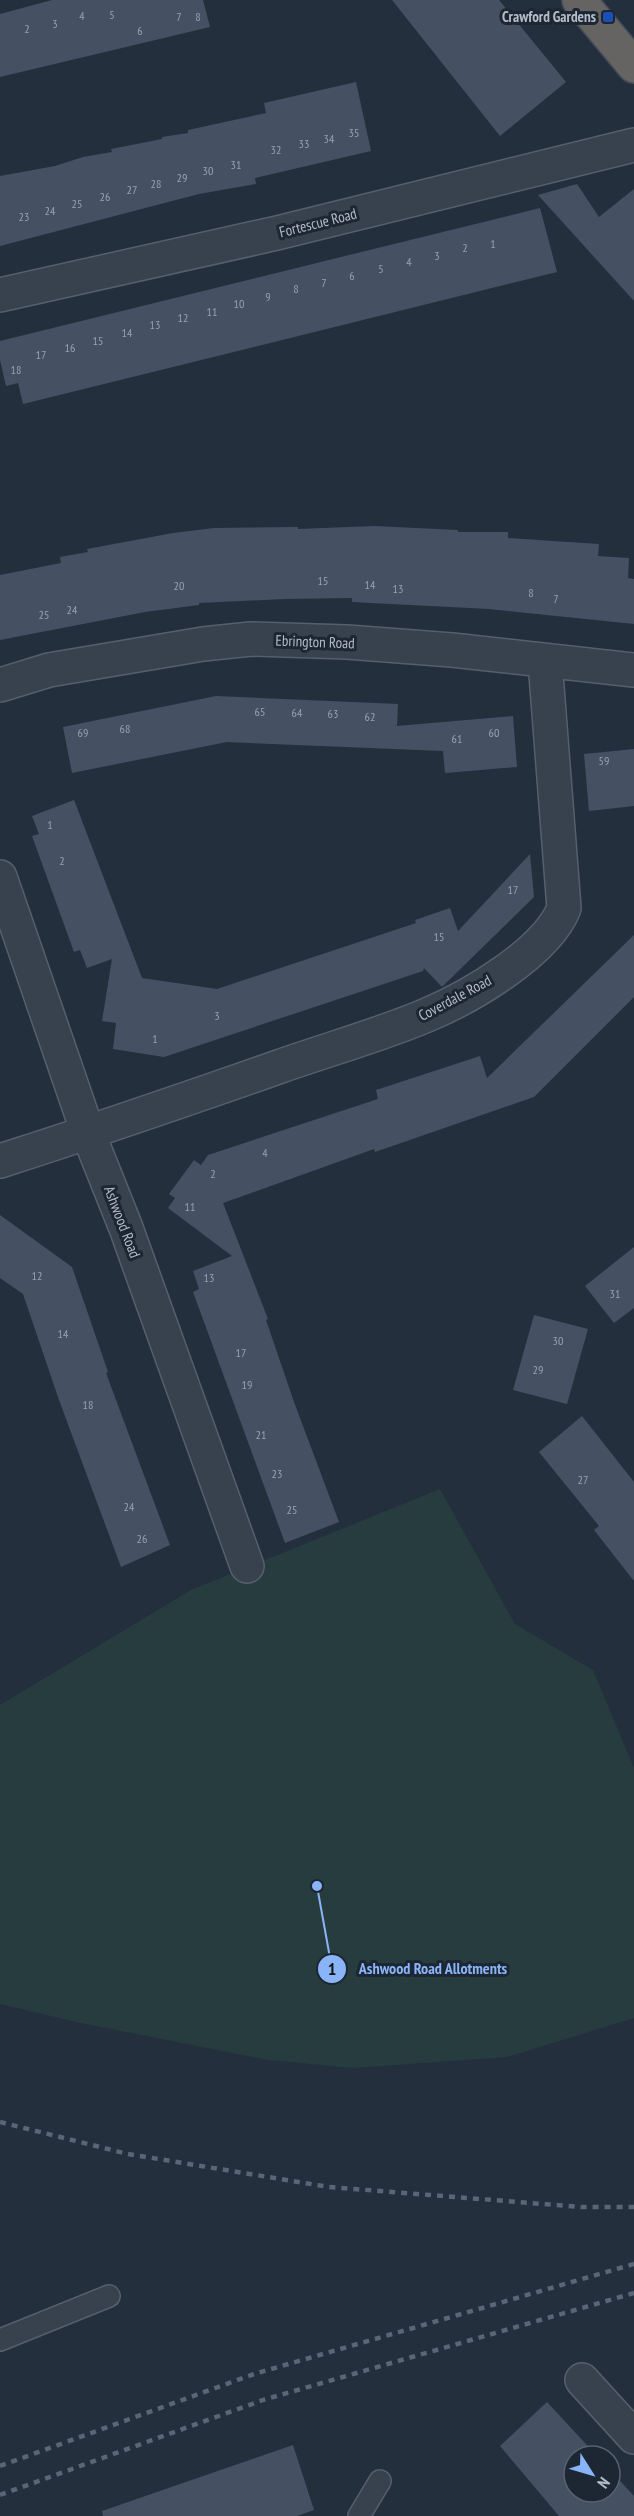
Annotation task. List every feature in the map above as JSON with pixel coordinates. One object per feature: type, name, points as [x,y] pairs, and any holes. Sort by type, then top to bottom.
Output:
[{"type":"highway","points":[[579,0],[634,66]]},
{"type":"street","name":"Fortescue Road","points":[[0,295],[277,233],[634,145]]},
{"type":"street","name":"Ebrington Road","points":[[0,685],[49,670],[203,644],[251,639],[346,642],[452,650],[634,670]]},
{"type":"street","name":"Coverdale Road","points":[[0,1161],[88,1133],[428,1015],[512,968],[544,939],[559,922],[564,908],[544,661]]},
{"type":"street","name":"Ashwood Road","points":[[0,877],[88,1133],[126,1228],[247,1566]]},
{"type":"street","points":[[582,2380],[634,2437]]},
{"type":"lane","points":[[0,2340],[109,2296]]},
{"type":"lane","points":[[359,2516],[380,2481]]},
{"type":"green space","points":[[440,1489],[515,1624],[593,1670],[634,1768],[634,2018],[507,2057],[354,2068],[268,2060],[81,2023],[0,2004],[0,1705],[191,1590]]},
{"type":"building","points":[[52,0],[203,0],[210,27],[0,77],[0,14]]},
{"type":"building","points":[[392,0],[499,0],[566,82],[500,136]]},
{"type":"building","points":[[356,82],[371,151],[255,178],[256,184],[199,194],[0,246],[0,176],[55,166],[83,157],[112,152],[111,149],[188,133],[188,130],[266,113],[264,103]]},
{"type":"building","points":[[577,184],[599,217],[634,189],[634,301],[538,195]]},
{"type":"building","points":[[540,208],[557,272],[23,404],[18,383],[6,386],[0,360],[0,341]]},
{"type":"building","points":[[374,526],[458,530],[458,532],[508,532],[508,538],[599,544],[598,556],[629,558],[628,578],[634,579],[634,624],[489,609],[352,602],[352,598],[284,599],[199,603],[199,605],[145,612],[0,640],[0,575],[61,563],[60,557],[88,552],[87,549],[173,533],[214,528],[298,527],[298,529]]},
{"type":"building","points":[[216,696],[398,704],[397,726],[513,716],[517,767],[445,773],[443,751],[227,742],[72,773],[63,727]]},
{"type":"building","points":[[634,749],[634,806],[589,811],[584,754]]},
{"type":"building","points":[[74,800],[142,978],[217,989],[416,923],[415,920],[450,908],[458,931],[530,854],[534,897],[442,987],[424,968],[423,971],[164,1057],[113,1049],[116,1023],[102,1021],[112,959],[87,968],[80,950],[74,952],[32,836],[39,834],[32,816]]},
{"type":"building","points":[[634,935],[634,997],[534,1097],[375,1152],[374,1149],[223,1203],[268,1319],[266,1320],[294,1402],[339,1522],[285,1543],[193,1292],[199,1289],[193,1271],[232,1256],[168,1208],[175,1198],[169,1194],[194,1160],[201,1165],[208,1155],[378,1099],[376,1090],[480,1056],[487,1078]]},
{"type":"building","points":[[0,1215],[72,1267],[108,1372],[106,1373],[170,1545],[121,1567],[59,1400],[23,1294],[0,1278]]},
{"type":"building","points":[[634,1247],[634,1308],[614,1323],[585,1286]]},
{"type":"building","points":[[534,1315],[588,1329],[567,1404],[513,1390]]},
{"type":"building","points":[[582,1416],[634,1482],[634,1581],[594,1530],[599,1526],[539,1452]]},
{"type":"building","points":[[547,2402],[586,2444],[562,2444],[562,2504],[622,2504],[622,2483],[634,2496],[634,2516],[559,2516],[500,2446]]},
{"type":"building","points":[[293,2445],[314,2510],[297,2516],[103,2516],[102,2511]]},
{"type":"railway","points":[[0,2122],[128,2154],[329,2187],[581,2207],[634,2207]]},
{"type":"railway","points":[[0,2466],[254,2374],[634,2264]]},
{"type":"railway","points":[[0,2495],[263,2400],[634,2293]]},
{"type":"place","name":"Crawford Gardens","points":[[608,17]]},
{"type":"place","name":"Ashwood Road Allotments","points":[[317,1886]]}]
